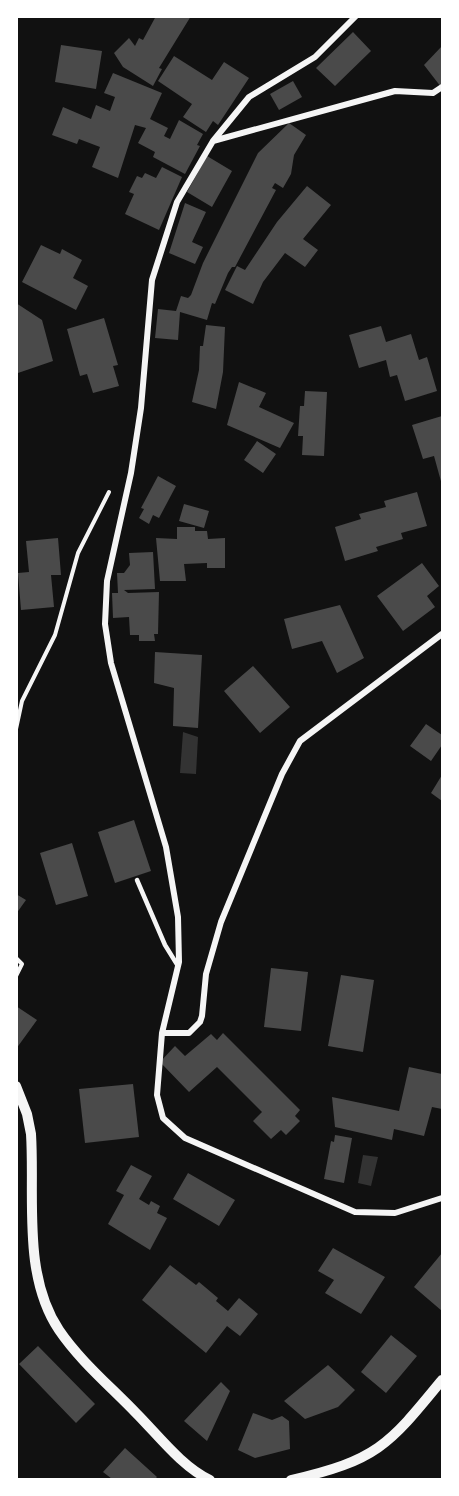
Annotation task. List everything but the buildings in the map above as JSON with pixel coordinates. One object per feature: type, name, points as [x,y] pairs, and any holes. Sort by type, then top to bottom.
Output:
[{"type":"street","points":[[356,16],[315,57],[249,97],[213,141],[177,202],[152,280],[141,408],[131,473],[107,581],[106,642],[166,847],[178,917],[178,968],[162,1033],[157,1071],[159,1110],[168,1125],[185,1138],[355,1212],[395,1213],[442,1198]]},
{"type":"street","points":[[213,141],[395,91],[433,93],[442,87]]},
{"type":"street","points":[[162,1033],[189,1033],[200,1022],[206,974],[221,921],[282,774],[300,741],[442,634]]},
{"type":"street","points":[[16,1086],[27,1114],[32,1157],[37,1266],[50,1313],[79,1355],[184,1460],[210,1479]]},
{"type":"street","points":[[291,1479],[343,1467],[377,1451],[405,1425],[442,1380]]},
{"type":"lane","points":[[137,879],[165,945],[178,968]]},
{"type":"path","points":[[16,729],[22,701],[55,635],[78,553],[112,486]]},
{"type":"path","points":[[16,958],[22,964],[16,976]]},
{"type":"shaded area","points":[[183,732],[198,737],[196,774],[180,773]]},
{"type":"shaded area","points":[[363,1155],[378,1157],[371,1186],[358,1183]]}]
